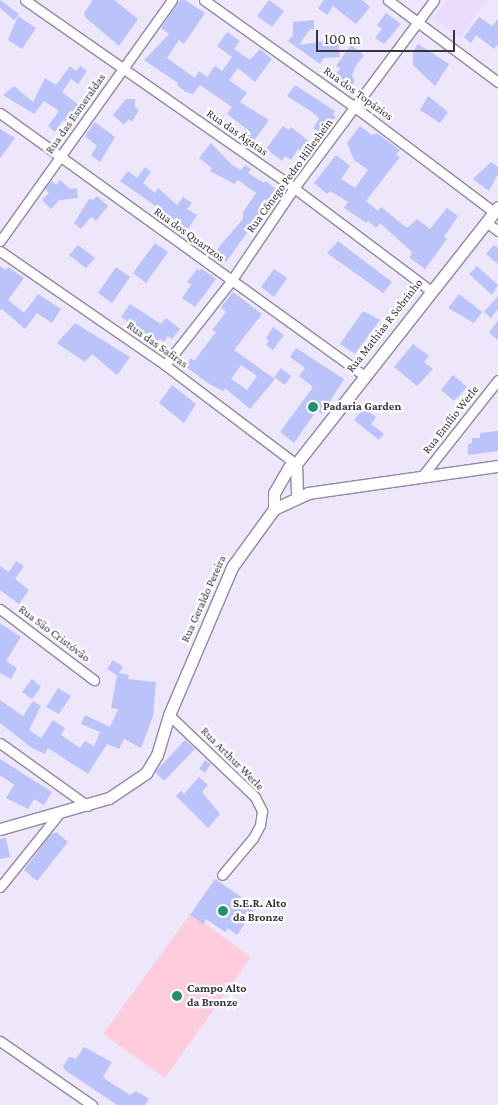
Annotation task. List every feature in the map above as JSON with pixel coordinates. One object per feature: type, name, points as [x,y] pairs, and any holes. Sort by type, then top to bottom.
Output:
[{"type":"main road","name":"Rua Mathias R Sobrinho","points":[[274,510],[274,492],[289,468],[296,464],[430,290],[496,210]]},
{"type":"main road","points":[[296,464],[297,497]]},
{"type":"main road","name":"Rua Geraldo Pereira","points":[[0,829],[57,816],[88,806],[125,790],[146,773],[157,755],[169,715],[232,567],[274,510],[297,497],[423,475],[498,466]]},
{"type":"street","name":"Rua das Ágatas","points":[[25,0],[294,188],[430,290]]},
{"type":"street","name":"Rua das Esmeraldas","points":[[0,241],[172,0]]},
{"type":"street","name":"Rua dos Topázios","points":[[204,0],[496,210]]},
{"type":"street","points":[[388,0],[498,82]]},
{"type":"street","name":"Rua Cônego Pedro Hilleshein","points":[[165,365],[231,281],[294,188],[356,108],[434,0]]},
{"type":"street","name":"Rua dos Quartzos","points":[[0,113],[364,376]]},
{"type":"street","points":[[486,222],[498,231]]},
{"type":"street","name":"Rua das Safiras","points":[[0,251],[165,365],[296,464]]},
{"type":"street","name":"Rua Emílio Werle","points":[[423,475],[498,380]]},
{"type":"street","name":"Rua São Cristóvão","points":[[0,609],[94,680]]},
{"type":"street","name":"Rua Arthur Werle","points":[[169,715],[255,797],[262,811],[260,825],[253,838],[222,876]]},
{"type":"street","points":[[0,743],[88,806]]},
{"type":"street","points":[[0,887],[57,816]]},
{"type":"street","points":[[0,1041],[92,1105]]},
{"type":"shaded area","points":[[447,0],[487,0],[460,38],[433,19]]},
{"type":"shaded area","name":"Campo Alto da Bronze","points":[[191,913],[251,957],[165,1078],[103,1034]]},
{"type":"building","points":[[0,0],[19,14],[14,20],[0,8]]},
{"type":"building","points":[[93,0],[114,0],[138,19],[119,46],[85,17],[84,13]]},
{"type":"building","points":[[180,0],[185,0],[205,13],[184,44],[179,40],[167,58],[195,78],[199,71],[207,77],[215,66],[222,71],[232,57],[217,46],[227,32],[240,41],[234,49],[250,60],[260,49],[272,59],[255,82],[238,68],[229,80],[247,93],[240,102],[269,120],[254,141],[245,134],[248,130],[227,114],[232,107],[200,85],[193,94],[186,92],[177,85],[178,83],[144,60],[169,34],[161,28]]},
{"type":"building","points":[[269,0],[284,11],[272,27],[257,16]]},
{"type":"building","points":[[324,0],[362,0],[370,7],[356,24],[333,6],[327,15],[318,8]]},
{"type":"building","points":[[386,13],[401,24],[384,44],[375,38],[382,29],[377,25]]},
{"type":"building","points":[[18,16],[36,28],[22,49],[8,40]]},
{"type":"building","points":[[479,17],[492,26],[498,19],[498,44],[494,49],[476,35],[471,43],[464,37]]},
{"type":"building","points":[[314,20],[314,29],[310,29],[299,45],[338,39],[340,57],[324,58],[320,64],[288,41],[293,35],[293,22]]},
{"type":"building","points":[[418,44],[449,64],[435,86],[413,65],[413,52]]},
{"type":"building","points":[[351,45],[364,55],[355,67],[352,76],[355,81],[350,88],[334,77],[340,68],[336,66]]},
{"type":"building","points":[[70,66],[76,71],[80,66],[87,71],[78,84],[71,79],[62,92],[80,106],[68,123],[63,120],[55,132],[48,126],[59,111],[44,101],[34,114],[3,95],[14,86],[33,102],[45,78],[56,85]]},
{"type":"building","points":[[295,85],[335,111],[333,115],[336,117],[321,133],[313,128],[319,119],[315,114],[287,96]]},
{"type":"building","points":[[428,96],[448,112],[440,123],[420,110]]},
{"type":"building","points":[[126,99],[135,99],[135,107],[139,110],[132,122],[129,119],[124,125],[113,115]]},
{"type":"building","points":[[95,122],[115,137],[100,162],[91,155],[97,146],[85,136]]},
{"type":"building","points":[[283,126],[289,130],[291,127],[316,147],[309,157],[298,149],[291,160],[285,156],[282,161],[266,149]]},
{"type":"building","points":[[360,126],[372,135],[377,133],[400,150],[396,155],[400,157],[366,201],[378,211],[381,207],[407,228],[417,219],[430,229],[447,208],[458,216],[444,237],[447,239],[425,269],[410,258],[412,252],[380,223],[376,228],[368,221],[366,223],[344,208],[348,202],[330,191],[327,194],[314,183],[336,155],[350,166],[341,179],[355,188],[368,170],[354,160],[347,143]]},
{"type":"building","points":[[0,129],[15,138],[0,158]]},
{"type":"building","points":[[211,143],[232,165],[241,170],[245,165],[251,169],[248,173],[264,183],[266,181],[282,194],[262,212],[226,262],[214,253],[243,219],[243,212],[256,193],[238,180],[234,184],[210,171],[212,168],[199,158]]},
{"type":"building","points":[[491,162],[498,167],[498,174],[489,191],[473,179]]},
{"type":"building","points":[[145,167],[151,172],[143,183],[155,193],[158,188],[177,205],[183,197],[192,203],[187,209],[197,215],[188,229],[120,181],[128,171],[137,178]]},
{"type":"building","points":[[60,180],[70,189],[77,188],[78,198],[59,200],[51,209],[42,200],[49,193],[45,189],[52,181],[56,185]]},
{"type":"building","points":[[97,196],[108,206],[96,221],[91,217],[81,229],[74,223],[89,199],[93,200]]},
{"type":"building","points":[[338,241],[392,282],[383,293],[327,253]]},
{"type":"building","points":[[155,243],[168,252],[146,283],[133,273]]},
{"type":"building","points":[[78,245],[95,258],[86,268],[69,255]]},
{"type":"building","points":[[494,245],[498,248],[498,264],[486,254]]},
{"type":"building","points":[[0,266],[6,270],[8,267],[24,278],[8,300],[24,313],[38,294],[61,309],[52,323],[37,313],[25,329],[2,309],[0,311]]},
{"type":"building","points":[[477,266],[498,285],[492,295],[469,274]]},
{"type":"building","points":[[116,267],[130,277],[112,303],[98,293]]},
{"type":"building","points":[[201,268],[216,279],[195,307],[182,298],[191,285],[187,282],[197,269],[200,271]]},
{"type":"building","points":[[274,269],[287,278],[274,297],[261,287]]},
{"type":"building","points":[[233,292],[262,314],[234,350],[275,379],[250,409],[225,388],[223,391],[209,384],[185,366],[191,358],[194,361],[216,332],[212,330],[226,312],[221,307]],"holes":[[[241,365],[257,376],[247,390],[231,379]]]},
{"type":"building","points":[[459,294],[482,312],[474,323],[448,308]]},
{"type":"building","points":[[498,296],[498,309],[491,318],[484,312]]},
{"type":"building","points":[[130,304],[161,324],[166,318],[180,329],[172,339],[168,336],[164,342],[160,339],[158,342],[121,317]]},
{"type":"building","points":[[363,311],[380,320],[355,354],[340,344]]},
{"type":"building","points":[[498,320],[498,340],[489,333]]},
{"type":"building","points":[[75,323],[130,357],[117,375],[92,354],[85,362],[57,343]]},
{"type":"building","points":[[273,327],[284,335],[273,350],[266,345],[269,341],[266,338]]},
{"type":"building","points":[[413,344],[429,356],[424,362],[433,369],[417,386],[394,367]]},
{"type":"building","name":"Padaria Garden","points":[[296,348],[344,379],[322,414],[317,410],[294,443],[280,432],[313,387],[299,376],[305,368],[290,357]]},
{"type":"building","points":[[281,368],[291,376],[285,385],[274,377]]},
{"type":"building","points":[[453,375],[467,387],[454,401],[441,390]]},
{"type":"building","points":[[172,385],[196,404],[184,423],[159,403]]},
{"type":"building","points":[[364,408],[376,417],[371,424],[384,434],[379,440],[354,420]]},
{"type":"building","points":[[498,431],[498,451],[468,455],[468,444],[472,443],[472,438],[480,438],[480,433]]},
{"type":"building","points":[[16,561],[24,566],[15,579],[29,590],[19,604],[0,590],[0,566],[9,572]]},
{"type":"building","points":[[0,623],[21,637],[6,661],[17,668],[11,679],[0,673]]},
{"type":"building","points":[[113,660],[123,667],[119,673],[129,675],[128,679],[156,682],[153,716],[141,748],[124,739],[119,749],[107,744],[88,774],[48,748],[45,754],[32,748],[0,723],[0,700],[23,716],[33,701],[41,706],[29,730],[41,738],[53,720],[65,728],[61,735],[80,748],[85,741],[94,746],[100,732],[81,724],[85,715],[110,727],[118,709],[111,708],[117,675],[107,669]]},
{"type":"building","points":[[32,679],[41,687],[32,699],[22,692]]},
{"type":"building","points":[[58,688],[71,696],[59,714],[46,707]]},
{"type":"building","points":[[185,740],[195,749],[164,781],[155,772]]},
{"type":"building","points":[[0,759],[52,792],[44,805],[34,799],[28,809],[6,798],[14,785],[0,775]]},
{"type":"building","points":[[205,760],[211,764],[205,773],[199,769]]},
{"type":"building","points":[[199,777],[208,785],[202,792],[220,814],[208,828],[176,796],[181,791],[184,794]]},
{"type":"building","points":[[56,832],[68,842],[37,881],[24,870],[50,835]]},
{"type":"building","points":[[6,838],[10,857],[0,859],[0,839]]},
{"type":"building","name":"S.E.R. Alto da Bronze","points":[[215,879],[256,907],[237,935],[228,928],[225,932],[206,919],[203,924],[190,915]]},
{"type":"building","points":[[84,1047],[112,1062],[103,1077],[105,1079],[130,1095],[136,1091],[149,1099],[145,1105],[117,1105],[65,1070],[63,1066],[69,1057],[76,1059]]},
{"type":"place","name":"Padaria Garden","points":[[313,407]]},
{"type":"place","name":"S.E.R. Alto da Bronze","points":[[223,911]]},
{"type":"place","name":"Campo Alto da Bronze","points":[[177,996]]}]
